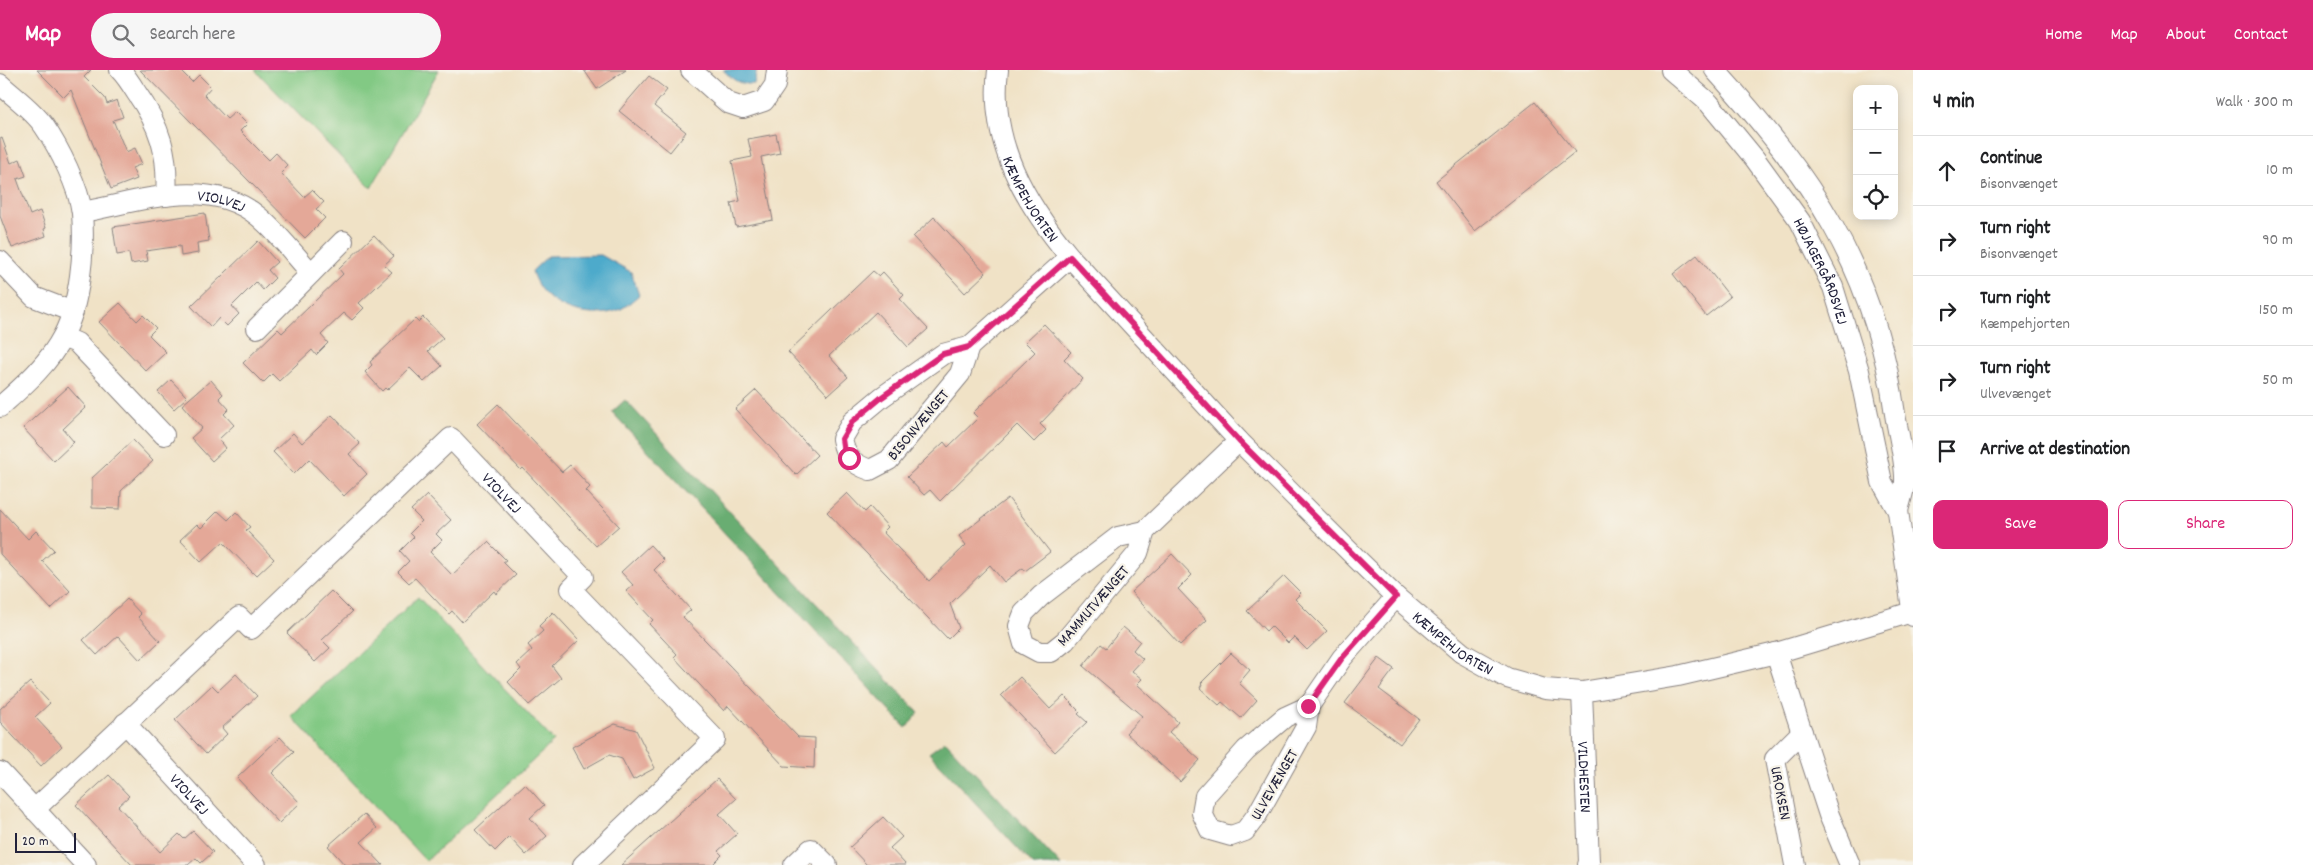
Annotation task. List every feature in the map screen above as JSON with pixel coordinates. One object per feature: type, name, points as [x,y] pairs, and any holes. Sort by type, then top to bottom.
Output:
[{"type":"street","points":[[120,70],[149,110],[163,142],[168,171],[166,196]]},
{"type":"street","points":[[691,70],[728,103],[744,108],[764,101],[775,86],[777,70]]},
{"type":"street","name":"KÆMPEHJORTEN","points":[[998,70],[996,107],[1005,152],[1035,212],[1070,257],[1239,441],[1396,597],[1462,653],[1508,678],[1545,689],[1582,692],[1678,676],[1776,653],[1912,614]]},
{"type":"street","name":"HØJAGERGÅRDSVEJ","points":[[1671,70],[1709,103],[1755,159],[1800,221],[1833,287],[1859,371],[1882,482],[1898,511],[1912,614]]},
{"type":"street","name":"HØJAGERGÅRDSVEJ","points":[[1715,70],[1754,112],[1796,166],[1828,215],[1855,268],[1876,322],[1892,386],[1905,482],[1898,511]]},
{"type":"street","points":[[0,84],[43,125],[67,165],[82,212],[81,262],[73,312],[63,337],[37,373],[0,407]]},
{"type":"street","name":"VIOLVEJ","points":[[82,212],[191,192],[218,196],[240,204],[258,216],[311,273]]},
{"type":"street","points":[[257,328],[343,241]]},
{"type":"street","name":"BISONVÆNGET","points":[[969,347],[960,374],[889,460],[870,470],[856,465],[844,452],[842,439],[852,422],[882,397],[943,354],[969,347],[1070,257]]},
{"type":"street","points":[[0,261],[34,296],[73,312]]},
{"type":"street","points":[[63,337],[77,343],[164,435]]},
{"type":"street","name":"VIOLVEJ","points":[[34,810],[238,617],[251,629],[451,438],[583,577],[571,589],[715,739],[583,865]]},
{"type":"street","name":"MAMMUTVÆNGET","points":[[1145,530],[1138,553],[1065,641],[1051,652],[1039,652],[1024,644],[1019,626],[1024,613],[1041,596],[1118,537],[1145,530],[1239,441]]},
{"type":"street","name":"ULVEVÆNGET","points":[[1308,706],[1306,727],[1257,815],[1246,831],[1231,836],[1210,830],[1202,813],[1205,796],[1246,750],[1285,717],[1308,706],[1342,658],[1396,597]]},
{"type":"street","points":[[1776,653],[1829,815],[1850,865]]},
{"type":"street","name":"VILDHESTEN","points":[[1582,692],[1590,864]]},
{"type":"street","name":"VIOLVEJ","points":[[125,723],[256,865]]},
{"type":"street","name":"UROKSEN","points":[[1795,865],[1775,758],[1802,732]]},
{"type":"street","points":[[0,772],[86,865]]},
{"type":"street","points":[[794,865],[811,849],[827,865]]},
{"type":"green space","points":[[255,70],[439,70],[371,188]]},
{"type":"green space","points":[[625,400],[919,713],[906,728],[612,412]]},
{"type":"green space","points":[[418,597],[554,741],[426,861],[291,716]]},
{"type":"green space","points":[[945,741],[1061,865],[1033,865],[929,753]]},
{"type":"water","points":[[723,70],[757,70],[754,84],[744,84],[737,81]]},
{"type":"water","points":[[601,255],[631,272],[639,295],[623,308],[608,313],[581,313],[555,303],[537,284],[532,271],[548,256]]},
{"type":"building","points":[[37,70],[91,70],[84,77],[105,98],[107,104],[117,100],[123,117],[113,120],[126,152],[135,148],[142,164],[132,168],[137,179],[111,189],[71,90],[64,97]]},
{"type":"building","points":[[140,70],[180,70],[192,82],[199,75],[211,87],[204,95],[227,119],[235,112],[247,124],[240,131],[269,160],[276,153],[288,166],[281,173],[304,197],[312,190],[324,202],[316,209],[325,218],[305,238]]},
{"type":"building","points":[[584,70],[626,70],[597,89]]},
{"type":"building","points":[[649,76],[667,90],[654,106],[686,132],[670,152],[619,111]]},
{"type":"building","points":[[1535,102],[1575,152],[1475,231],[1436,181]]},
{"type":"building","points":[[776,134],[780,153],[761,157],[773,220],[736,227],[731,203],[740,201],[732,161],[752,157],[748,139]]},
{"type":"building","points":[[2,138],[11,163],[20,159],[26,176],[17,179],[30,215],[40,211],[46,228],[44,229],[46,236],[12,248],[0,216],[0,139]]},
{"type":"building","points":[[205,213],[209,241],[197,243],[198,253],[181,256],[180,246],[146,251],[148,261],[131,264],[129,253],[117,255],[113,227]]},
{"type":"building","points":[[934,217],[986,273],[965,293],[913,237]]},
{"type":"building","points":[[374,235],[394,256],[384,265],[392,272],[359,303],[364,308],[352,320],[344,313],[321,335],[328,343],[316,355],[312,350],[279,381],[272,374],[263,383],[243,363],[278,329],[282,333],[343,274],[339,269]]},
{"type":"building","points":[[258,241],[277,262],[268,270],[275,278],[263,290],[256,282],[232,306],[239,314],[227,326],[219,318],[211,327],[191,306]]},
{"type":"building","points":[[1697,255],[1730,297],[1706,316],[1673,274]]},
{"type":"building","points":[[873,271],[879,276],[883,272],[904,295],[900,299],[928,329],[908,347],[876,312],[829,356],[848,377],[828,395],[788,352]]},
{"type":"building","points":[[120,303],[137,321],[143,315],[156,328],[149,335],[166,352],[146,371],[99,322]]},
{"type":"building","points":[[423,317],[443,338],[428,351],[442,366],[424,382],[410,368],[387,390],[385,388],[382,391],[365,372],[372,365],[370,362],[415,319],[418,322]]},
{"type":"building","points":[[1044,324],[1071,352],[1064,359],[1083,379],[1040,424],[1046,430],[1034,442],[1017,425],[940,501],[930,490],[924,495],[907,477],[944,442],[948,447],[978,418],[973,413],[1035,352],[1025,342]]},
{"type":"building","points":[[171,380],[187,397],[174,409],[158,392]]},
{"type":"building","points":[[211,380],[223,394],[219,398],[229,409],[224,414],[234,425],[219,439],[226,448],[212,461],[191,438],[202,428],[182,405]]},
{"type":"building","points":[[68,387],[86,407],[63,429],[74,442],[54,461],[23,428]]},
{"type":"building","points":[[756,390],[817,455],[796,475],[735,409]]},
{"type":"building","points":[[498,404],[562,472],[570,465],[590,487],[586,491],[619,526],[596,546],[523,468],[521,470],[477,424]]},
{"type":"building","points":[[332,415],[360,444],[349,454],[367,474],[344,496],[309,459],[294,474],[273,452],[293,433],[302,443]]},
{"type":"building","points":[[133,440],[153,461],[121,491],[120,509],[92,508],[92,478]]},
{"type":"building","points":[[847,493],[865,512],[870,507],[888,527],[883,532],[929,581],[966,545],[959,536],[1008,498],[1050,552],[1025,571],[1023,568],[1004,582],[990,565],[950,604],[959,628],[948,639],[827,512]]},
{"type":"building","points":[[427,495],[451,520],[436,534],[442,540],[430,552],[452,575],[488,542],[506,560],[503,562],[516,575],[496,594],[494,591],[462,622],[452,611],[449,614],[415,578],[409,583],[398,572],[409,561],[400,551],[414,537],[410,533],[422,521],[411,510]]},
{"type":"building","points":[[0,509],[28,539],[36,531],[54,550],[42,561],[70,591],[51,609],[0,554]]},
{"type":"building","points":[[218,511],[228,520],[236,512],[250,527],[246,530],[274,559],[256,576],[223,542],[201,562],[180,540],[197,524],[201,528]]},
{"type":"building","points":[[650,545],[664,560],[654,570],[691,610],[683,617],[798,737],[815,738],[814,768],[784,766],[728,706],[724,711],[674,657],[677,654],[649,624],[653,620],[626,591],[633,585],[621,572]]},
{"type":"building","points":[[1172,554],[1192,575],[1178,589],[1207,620],[1180,645],[1131,592]]},
{"type":"building","points":[[1284,576],[1301,593],[1295,599],[1327,631],[1307,650],[1294,637],[1288,643],[1271,626],[1266,631],[1247,611]]},
{"type":"building","points":[[331,591],[352,612],[322,640],[330,648],[315,662],[287,633]]},
{"type":"building","points":[[127,599],[141,614],[138,617],[160,641],[140,660],[118,636],[97,655],[83,640]]},
{"type":"building","points":[[553,612],[579,640],[552,666],[561,678],[529,705],[508,682],[521,669],[517,664],[532,650],[528,645],[543,631],[539,626]]},
{"type":"building","points":[[1123,627],[1140,641],[1133,650],[1143,659],[1132,671],[1142,679],[1137,684],[1178,722],[1169,732],[1200,760],[1180,782],[1126,733],[1142,716],[1083,666],[1101,644],[1106,648]]},
{"type":"building","points":[[1231,653],[1250,670],[1239,683],[1257,700],[1241,718],[1222,702],[1219,705],[1200,688],[1201,683]]},
{"type":"building","points":[[1379,658],[1394,669],[1379,689],[1419,719],[1400,744],[1345,703]]},
{"type":"building","points":[[236,674],[257,696],[222,728],[227,734],[206,754],[175,720],[212,685],[218,691]]},
{"type":"building","points":[[1020,677],[1050,709],[1064,696],[1087,722],[1055,752],[1001,695]]},
{"type":"building","points":[[30,682],[50,703],[35,717],[62,746],[41,766],[0,722],[0,709]]},
{"type":"building","points":[[615,724],[636,730],[655,768],[633,780],[622,759],[609,755],[584,769],[572,747]]},
{"type":"building","points":[[280,737],[294,752],[272,773],[300,803],[279,823],[237,778]]},
{"type":"building","points":[[109,775],[129,796],[118,806],[160,852],[179,834],[184,839],[193,831],[213,852],[201,863],[196,858],[188,865],[132,865],[76,805]]},
{"type":"building","points":[[717,779],[736,799],[719,814],[737,834],[718,851],[722,855],[712,865],[621,865]]},
{"type":"building","points":[[525,784],[544,805],[530,818],[547,836],[526,855],[509,837],[495,851],[475,830]]},
{"type":"building","points":[[364,814],[377,828],[361,842],[383,865],[345,865],[328,846]]},
{"type":"building","points":[[883,817],[902,837],[890,848],[906,865],[867,865],[850,847]]},
{"type":"route","points":[[849,458],[844,452],[842,439],[852,422],[882,397],[943,354],[969,347],[1070,257],[1239,441],[1396,597],[1342,658],[1308,706]]}]
